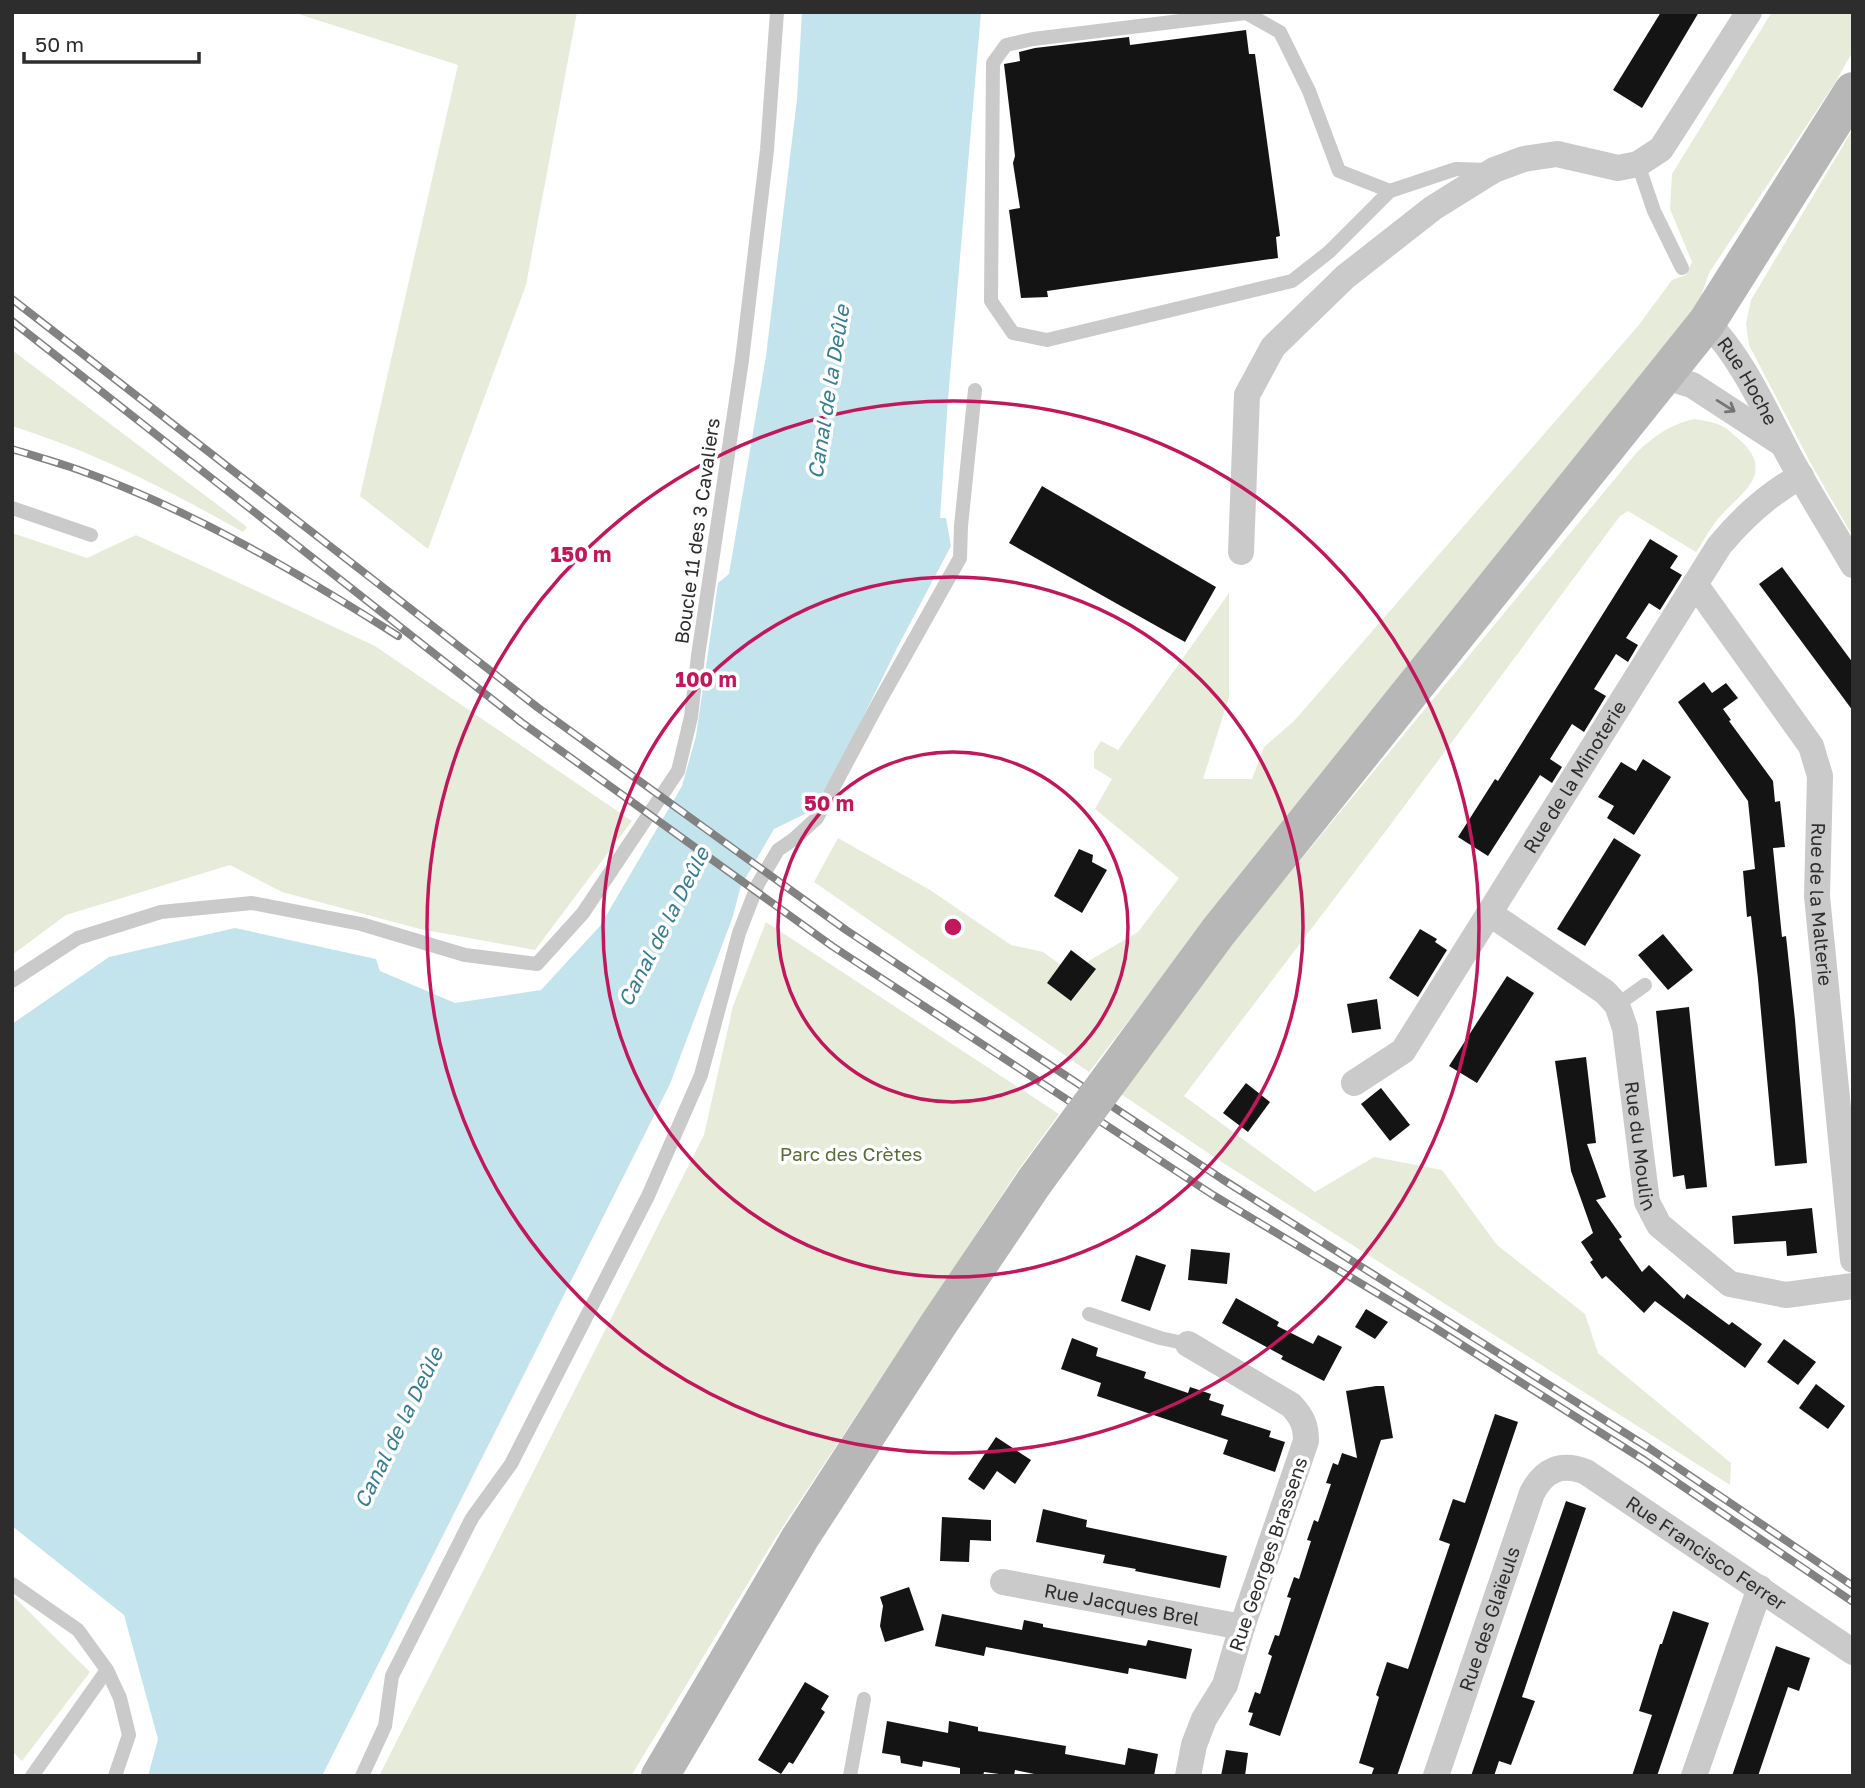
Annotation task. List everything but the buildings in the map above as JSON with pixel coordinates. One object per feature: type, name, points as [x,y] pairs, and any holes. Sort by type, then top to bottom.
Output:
[{"type":"main road","points":[[660,1776],[800,1538],[937,1325],[1035,1181],[1218,932],[1707,322],[1853,91]]},
{"type":"street","points":[[1241,552],[1247,395],[1273,347],[1345,277],[1433,208],[1494,170],[1524,159],[1558,155],[1618,168],[1638,164],[1661,149],[1749,12]]},
{"type":"street","name":"Rue Hoche","points":[[1707,322],[1723,339],[1742,367],[1853,565]]},
{"type":"street","name":"Rue Hoche","points":[[1664,377],[1692,385],[1783,444]]},
{"type":"street","name":"Rue de la Minoterie","points":[[1354,1083],[1403,1051],[1719,546],[1741,519],[1762,501],[1801,476]]},
{"type":"street","name":"Rue de la Malterie","points":[[1695,584],[1811,746],[1820,776],[1817,896],[1853,1260]]},
{"type":"street","points":[[1489,913],[1605,992],[1617,1005]]},
{"type":"street","name":"Rue du Moulin","points":[[1617,1005],[1625,1028],[1647,1202],[1658,1225],[1730,1284],[1786,1295],[1853,1286]]},
{"type":"street","name":"Rue Georges Brassens","points":[[1188,1344],[1291,1405],[1302,1417],[1306,1429],[1306,1441],[1242,1627],[1225,1685],[1204,1719],[1194,1745],[1188,1776]]},
{"type":"street","name":"Rue Francisco Ferrer","points":[[1555,1469],[1565,1466],[1586,1472],[1853,1653]]},
{"type":"street","name":"Rue des Glaïeuls","points":[[1436,1776],[1532,1493],[1544,1474],[1555,1469]]},
{"type":"street","name":"Rue Jacques Brel","points":[[1003,1581],[1242,1627]]},
{"type":"street","points":[[1694,1776],[1760,1588]]},
{"type":"lane","name":"Boucle 11 des 3 Cavaliers","points":[[12,981],[78,938],[161,912],[252,902],[361,924],[465,955],[537,964],[583,913],[678,771],[691,717],[742,360],[767,150],[777,12]]},
{"type":"lane","points":[[1390,191],[1339,171],[1309,91],[1280,32],[1246,13],[1032,38],[1006,45],[993,63],[991,301],[1013,333],[1047,340],[1292,281],[1329,252],[1390,191],[1456,169],[1494,170]]},
{"type":"lane","points":[[1638,164],[1654,211],[1682,268]]},
{"type":"lane","points":[[362,1776],[385,1726],[392,1676],[472,1518],[511,1464],[648,1196],[701,1075],[739,933],[758,884],[778,850],[817,818],[877,704],[960,558],[975,390]]},
{"type":"lane","points":[[12,508],[91,535]]},
{"type":"lane","points":[[1617,1005],[1645,985]]},
{"type":"lane","points":[[1089,1314],[1160,1338],[1188,1344]]},
{"type":"lane","points":[[12,1584],[78,1630],[107,1670],[120,1698],[129,1735],[115,1776]]},
{"type":"lane","points":[[32,1776],[107,1670]]},
{"type":"lane","points":[[850,1776],[864,1699]]},
{"type":"green space","points":[[292,12],[577,12],[526,285],[428,549],[360,496],[458,65]]},
{"type":"green space","points":[[1772,12],[1853,12],[1853,51],[1835,83],[1709,273],[1698,305],[1205,922],[1089,1072],[814,882],[838,838],[930,890],[1011,945],[1043,952],[1061,965],[1047,983],[1072,1001],[1095,969],[1087,962],[1138,932],[1179,878],[1095,809],[1112,779],[1094,768],[1094,752],[1101,741],[1118,750],[1229,593],[1229,697],[1203,779],[1252,779],[1264,747],[1294,721],[1638,326],[1672,280],[1686,275],[1692,262],[1670,209],[1672,174]]},
{"type":"green space","points":[[1853,129],[1853,537],[1749,345],[1746,324],[1751,300]]},
{"type":"green space","points":[[12,350],[247,527],[243,532],[131,473],[12,426]]},
{"type":"green space","points":[[1695,419],[1710,422],[1731,432],[1752,454],[1756,465],[1750,485],[1717,520],[1696,552],[1628,511],[1620,516],[1184,1096],[1315,1192],[1374,1157],[1442,1170],[1497,1245],[1585,1314],[1598,1353],[1731,1463],[1730,1485],[1217,1159],[1121,1094],[1223,954],[1637,452],[1664,431]]},
{"type":"green space","points":[[12,533],[87,558],[136,535],[375,646],[632,821],[535,950],[420,929],[282,892],[230,865],[66,915],[12,955]]},
{"type":"green space","name":"Parc des Crètes","points":[[766,922],[1059,1114],[1019,1169],[776,1537],[631,1776],[379,1776],[704,1135],[733,1006]]},
{"type":"green space","points":[[12,1595],[90,1672],[22,1761],[12,1751]]},
{"type":"water","name":"Canal de la Deûle","points":[[802,12],[981,12],[940,518],[946,518],[951,546],[848,748],[813,810],[774,829],[741,886],[732,919],[670,1084],[322,1776],[148,1776],[158,1739],[124,1615],[12,1526],[12,1024],[109,957],[235,928],[376,959],[380,971],[455,1003],[541,990],[600,926],[682,786],[696,736],[718,583],[729,574],[766,356],[797,99]]},
{"type":"railway","points":[[12,299],[537,707],[846,930],[1222,1179],[1649,1448],[1853,1586]]},
{"type":"railway","points":[[12,321],[521,722],[832,946],[1213,1195],[1432,1326],[1644,1460],[1853,1602]]},
{"type":"railway","points":[[12,449],[121,486],[203,523],[282,566],[398,636]]}]
